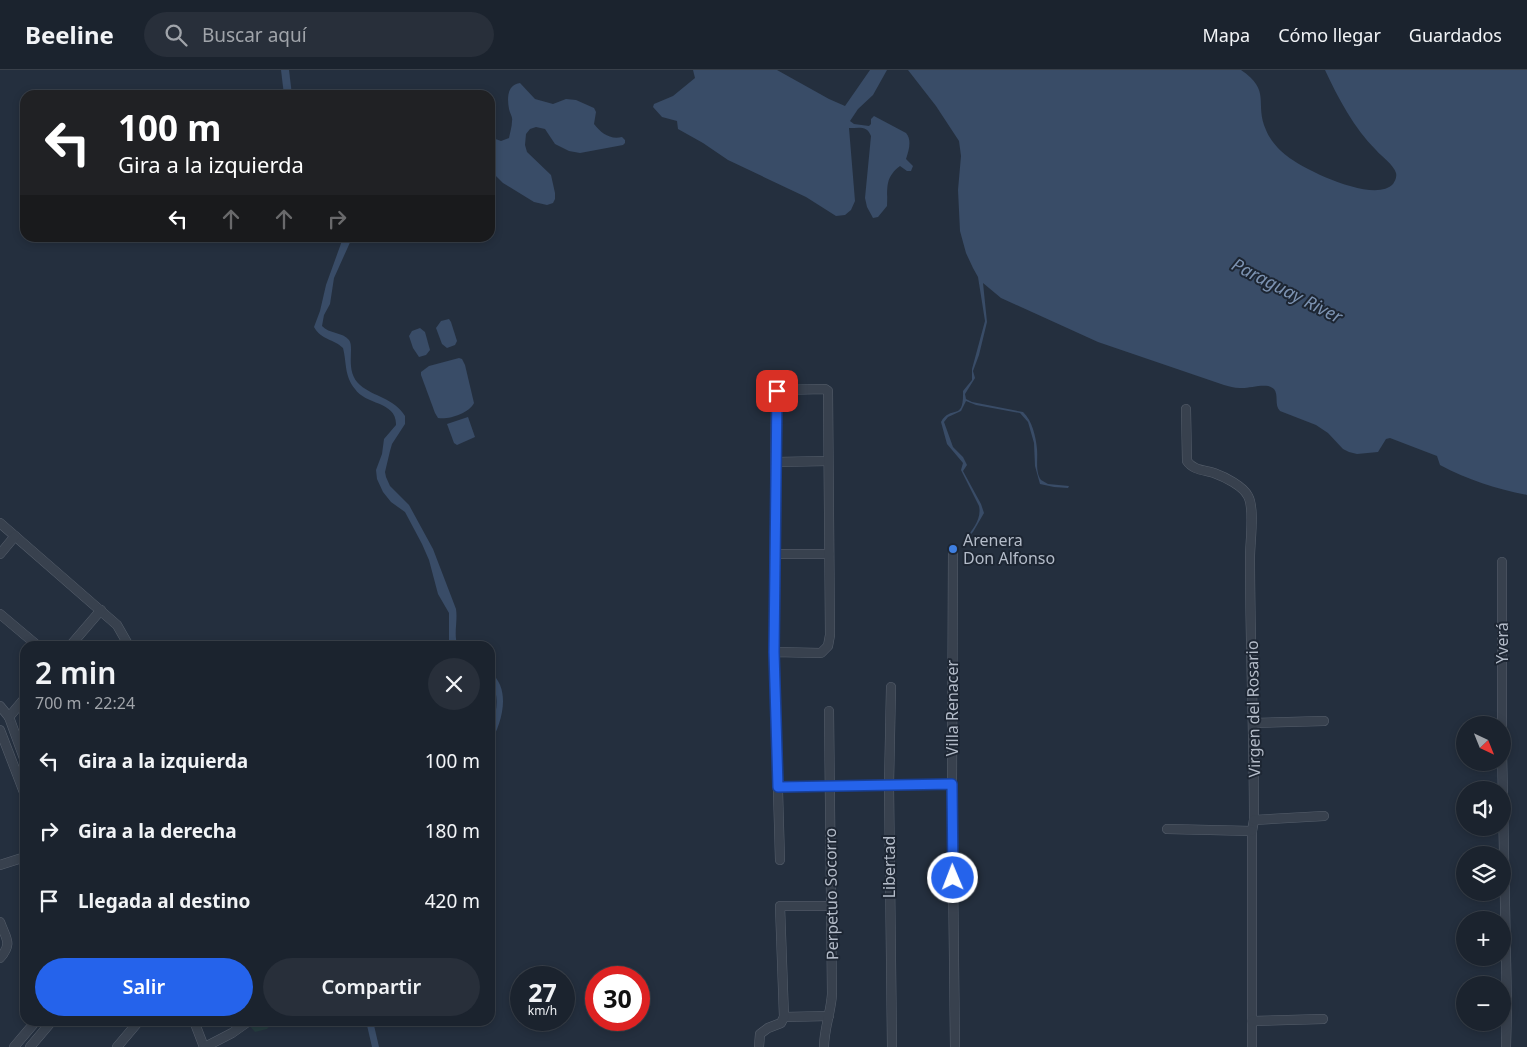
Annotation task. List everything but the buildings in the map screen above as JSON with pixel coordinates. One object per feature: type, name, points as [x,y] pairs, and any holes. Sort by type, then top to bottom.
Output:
[{"type":"street","points":[[774,652],[821,653],[828,646],[830,635],[828,391],[826,389],[777,391],[774,652],[780,860]]},
{"type":"street","name":"Virgen del Rosario","points":[[1186,409],[1187,462],[1195,468],[1215,474],[1246,492],[1251,504],[1250,554],[1254,723],[1252,1047]]},
{"type":"street","points":[[776,462],[828,461]]},
{"type":"street","points":[[0,523],[101,610],[117,625],[126,641]]},
{"type":"street","points":[[0,554],[15,536]]},
{"type":"street","name":"Villa Renacer","points":[[954,549],[952,784],[955,1047]]},
{"type":"street","points":[[776,554],[828,554]]},
{"type":"street","name":"Yverá","points":[[1502,562],[1502,716]]},
{"type":"street","points":[[74,641],[101,610]]},
{"type":"street","points":[[0,614],[32,641]]},
{"type":"street","name":"Libertad","points":[[891,687],[889,785],[892,1047]]},
{"type":"street","points":[[9,717],[20,704]]},
{"type":"street","points":[[0,706],[9,717],[20,747]]},
{"type":"street","name":"Perpetuo Socorro","points":[[824,1047],[832,1008],[829,711]]},
{"type":"street","points":[[1254,723],[1324,721]]},
{"type":"street","points":[[0,730],[20,783]]},
{"type":"street","points":[[1502,771],[1507,1007],[1506,1047]]},
{"type":"street","points":[[778,787],[952,784]]},
{"type":"street","points":[[1254,820],[1324,816]]},
{"type":"street","points":[[1167,829],[1252,831]]},
{"type":"street","points":[[0,866],[20,859]]},
{"type":"street","points":[[759,1047],[760,1034],[768,1028],[781,1024],[784,1017],[780,906],[831,906]]},
{"type":"street","points":[[0,922],[8,948],[0,958]]},
{"type":"street","points":[[784,1017],[829,1016]]},
{"type":"street","points":[[1252,1021],[1323,1019]]},
{"type":"street","points":[[14,1047],[32,1026]]},
{"type":"street","points":[[30,1047],[48,1026]]},
{"type":"street","points":[[117,1047],[134,1026]]},
{"type":"street","points":[[196,1026],[204,1047],[242,1026]]},
{"type":"green space","points":[[250,1026],[270,1026],[267,1029],[255,1032]]},
{"type":"water","points":[[281,70],[289,70],[291,90],[283,90]]},
{"type":"water","points":[[693,70],[777,70],[845,106],[870,70],[887,70],[873,95],[858,109],[850,121],[854,124],[869,126],[874,116],[906,133],[909,149],[906,159],[913,166],[911,171],[907,171],[900,166],[895,170],[889,179],[887,206],[878,217],[873,218],[865,198],[871,136],[865,129],[849,128],[855,201],[851,210],[845,215],[836,216],[806,197],[728,160],[678,129],[677,121],[662,117],[653,107],[654,104],[673,96],[695,78]]},
{"type":"water","name":"Paraguay River","points":[[908,70],[1241,70],[1256,84],[1261,98],[1261,112],[1266,130],[1272,141],[1281,151],[1296,162],[1323,176],[1356,188],[1371,190],[1384,189],[1393,184],[1396,173],[1354,122],[1341,102],[1325,70],[1527,70],[1527,495],[1472,480],[1440,465],[1437,456],[1390,438],[1386,439],[1378,452],[1357,454],[1349,452],[1316,425],[1280,411],[1277,406],[1275,391],[1271,387],[1238,388],[1224,385],[1098,342],[1001,298],[983,283],[987,322],[973,371],[975,378],[965,394],[966,399],[972,402],[1023,412],[1029,419],[1035,434],[1039,477],[1048,484],[1069,486],[1068,488],[1040,484],[1035,466],[1034,443],[1028,422],[1020,413],[976,405],[966,401],[961,411],[948,417],[944,422],[953,447],[963,457],[967,465],[963,471],[984,513],[973,532],[966,539],[978,520],[979,506],[961,470],[963,463],[947,444],[941,422],[949,414],[956,412],[961,407],[963,391],[972,380],[972,369],[985,321],[978,277],[966,253],[960,231],[958,190],[961,156],[959,141],[936,106]]},
{"type":"water","points":[[520,83],[535,99],[553,104],[566,99],[576,100],[594,108],[596,112],[594,124],[606,135],[614,138],[622,137],[625,140],[623,145],[580,153],[569,151],[555,144],[545,129],[536,127],[530,129],[526,134],[525,145],[527,152],[551,175],[555,199],[553,203],[547,205],[534,202],[503,183],[495,175],[495,139],[501,141],[509,138],[512,117],[509,111],[508,96],[510,89]]},
{"type":"water","points":[[342,242],[350,242],[334,278],[330,304],[324,315],[322,326],[349,340],[351,344],[352,373],[360,385],[390,401],[405,416],[405,424],[392,444],[385,472],[386,477],[390,486],[409,505],[433,549],[456,609],[457,641],[449,641],[449,613],[438,594],[429,560],[422,544],[405,512],[391,502],[383,492],[377,479],[376,470],[382,454],[384,439],[396,425],[395,417],[386,407],[366,398],[355,389],[347,374],[343,348],[324,337],[314,327],[326,285]]},
{"type":"water","points":[[449,319],[457,341],[455,345],[447,348],[442,344],[436,328],[441,321]]},
{"type":"water","points":[[420,328],[425,332],[430,350],[426,355],[419,357],[413,348],[409,336],[412,331]]},
{"type":"water","points":[[459,358],[462,359],[465,365],[474,403],[468,410],[458,415],[438,418],[421,372],[429,366]]},
{"type":"water","points":[[468,417],[475,437],[457,445],[454,443],[447,424]]},
{"type":"water","points":[[495,677],[501,687],[503,706],[495,734],[497,704]]},
{"type":"water","points":[[367,1026],[374,1026],[379,1047],[372,1047]]},
{"type":"place","name":"Arenera Don Alfonso","points":[[953,549]]},
{"type":"route","points":[[777,391],[774,652],[778,787],[952,784],[953,878]]}]
